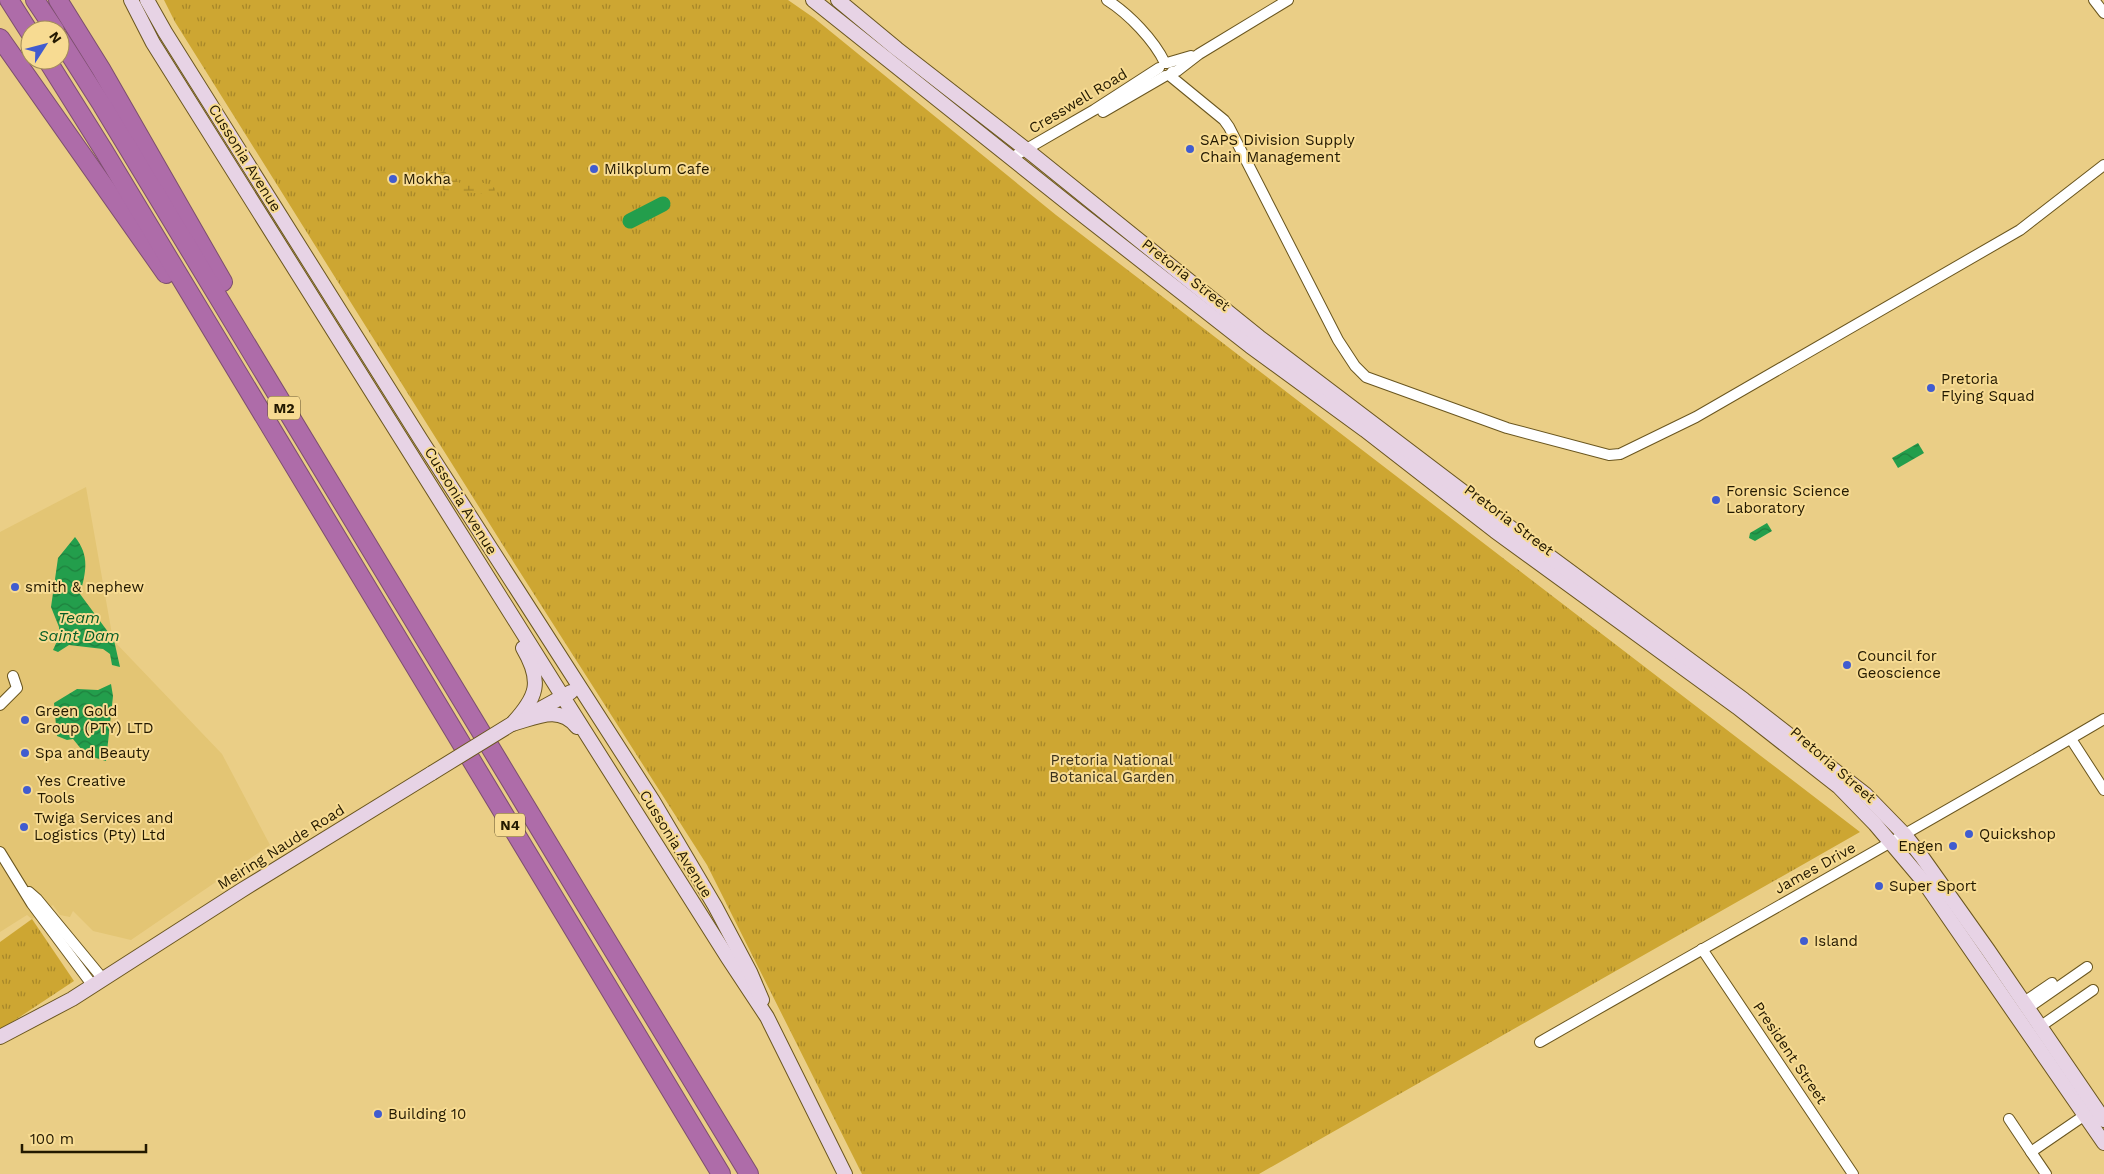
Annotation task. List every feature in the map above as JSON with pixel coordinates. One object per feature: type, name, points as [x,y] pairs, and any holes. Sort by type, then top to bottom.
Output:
[{"type":"highway","points":[[9,0],[22,20]]},
{"type":"highway","points":[[35,0],[48,20]]},
{"type":"highway","points":[[58,0],[101,70],[337,482],[471,706],[507,779]]},
{"type":"highway","points":[[66,0],[88,38],[101,70]]},
{"type":"highway","points":[[0,38],[178,291],[300,476]]},
{"type":"highway","name":"M2","points":[[70,55],[204,273],[507,779]]},
{"type":"highway","name":"M2","points":[[53,70],[300,476]]},
{"type":"highway","name":"N4","points":[[300,476],[721,1174]]},
{"type":"highway","name":"N4","points":[[507,779],[589,908],[749,1174]]},
{"type":"main road","name":"Cussonia Avenue","points":[[131,0],[153,43],[563,698],[767,1017]]},
{"type":"main road","name":"Cussonia Avenue","points":[[147,0],[165,32],[406,417],[653,801],[715,906],[750,972],[767,1017],[844,1174]]},
{"type":"main road","name":"Pretoria Street","points":[[813,0],[1250,346],[1365,430],[1495,531],[1745,713],[1839,788],[1859,806],[1892,843],[1929,889],[2104,1143]]},
{"type":"main road","name":"Pretoria Street","points":[[838,0],[897,49],[1030,151],[1259,337],[1850,781],[1905,836],[1953,900],[2104,1120]]},
{"type":"main road","points":[[497,590],[500,609],[530,660],[536,677],[531,701],[511,725]]},
{"type":"main road","name":"Meiring Naude Road","points":[[0,1037],[51,1011],[278,867],[511,725],[580,687]]},
{"type":"main road","points":[[511,725],[549,714],[564,715],[571,720],[598,752]]},
{"type":"street","points":[[1107,0],[1128,15],[1153,46],[1155,57],[1165,69],[1224,120],[1229,127],[1338,340],[1355,366],[1366,377],[1507,428],[1609,455],[1620,454],[1696,417],[2020,230],[2104,165]]},
{"type":"street","name":"Cresswell Road","points":[[1014,161],[1094,110],[1165,69],[1177,71],[1199,54],[1288,0]]},
{"type":"street","points":[[2094,0],[2104,13]]},
{"type":"street","points":[[0,705],[17,688],[13,676]]},
{"type":"street","name":"James Drive","points":[[1540,1042],[1812,886],[1905,836],[2104,719]]},
{"type":"street","points":[[2071,739],[2104,790]]},
{"type":"street","points":[[0,852],[24,888],[37,899],[98,982]]},
{"type":"street","name":"President Street","points":[[1702,950],[1853,1174]]},
{"type":"street","points":[[2026,1005],[2082,967]]},
{"type":"street","points":[[2041,1026],[2093,990]]},
{"type":"street","points":[[2031,1152],[2085,1115]]},
{"type":"street","points":[[2009,1119],[2046,1174]]},
{"type":"shaded area","points":[[86,487],[113,640],[222,754],[270,845],[131,940],[93,931],[73,911],[70,917],[60,915],[53,905],[32,919],[27,915],[0,932],[0,532]]},
{"type":"green space","name":"Pretoria National Botanical Garden","points":[[164,0],[788,0],[814,18],[1056,215],[1860,832],[1259,1174],[862,1174],[707,865],[516,566],[175,22]]},
{"type":"green space","points":[[444,171],[461,184],[470,186],[481,182],[495,188],[494,195],[444,190],[438,185],[435,175]]},
{"type":"green space","points":[[32,919],[74,981],[0,1030],[0,942]]},
{"type":"water","points":[[1918,443],[1924,453],[1898,468],[1892,458]]},
{"type":"water","points":[[1767,523],[1772,531],[1755,541],[1749,538],[1750,533]]},
{"type":"water","name":"Team Saint Dam","points":[[75,537],[80,544],[85,558],[85,571],[80,594],[114,640],[120,667],[112,665],[110,654],[103,649],[69,645],[58,652],[53,650],[59,637],[59,627],[51,607],[58,558]]},
{"type":"water","points":[[111,684],[113,696],[106,761],[86,755],[73,739],[67,740],[57,736],[54,703],[77,689],[98,690]]},
{"type":"waterway","points":[[630,221],[663,204]]},
{"type":"place","name":"SAPS Division Supply Chain Management","points":[[1190,149]]},
{"type":"place","name":"Milkplum Cafe","points":[[594,169]]},
{"type":"place","name":"Mokha","points":[[393,179]]},
{"type":"place","name":"Pretoria Flying Squad","points":[[1931,388]]},
{"type":"place","name":"Forensic Science Laboratory","points":[[1716,500]]},
{"type":"place","name":"smith & nephew","points":[[15,587]]},
{"type":"place","name":"Council for Geoscience","points":[[1847,665]]},
{"type":"place","name":"Green Gold Group (PTY) LTD","points":[[25,720]]},
{"type":"place","name":"Spa and Beauty","points":[[25,753]]},
{"type":"place","name":"Yes Creative Tools","points":[[27,790]]},
{"type":"place","name":"Twiga Services and Logistics (Pty) Ltd","points":[[24,827]]},
{"type":"place","name":"Quickshop","points":[[1969,834]]},
{"type":"place","name":"Engen","points":[[1953,846]]},
{"type":"place","name":"Super Sport","points":[[1879,886]]},
{"type":"place","name":"Island","points":[[1804,941]]},
{"type":"place","name":"Building 10","points":[[378,1114]]}]
